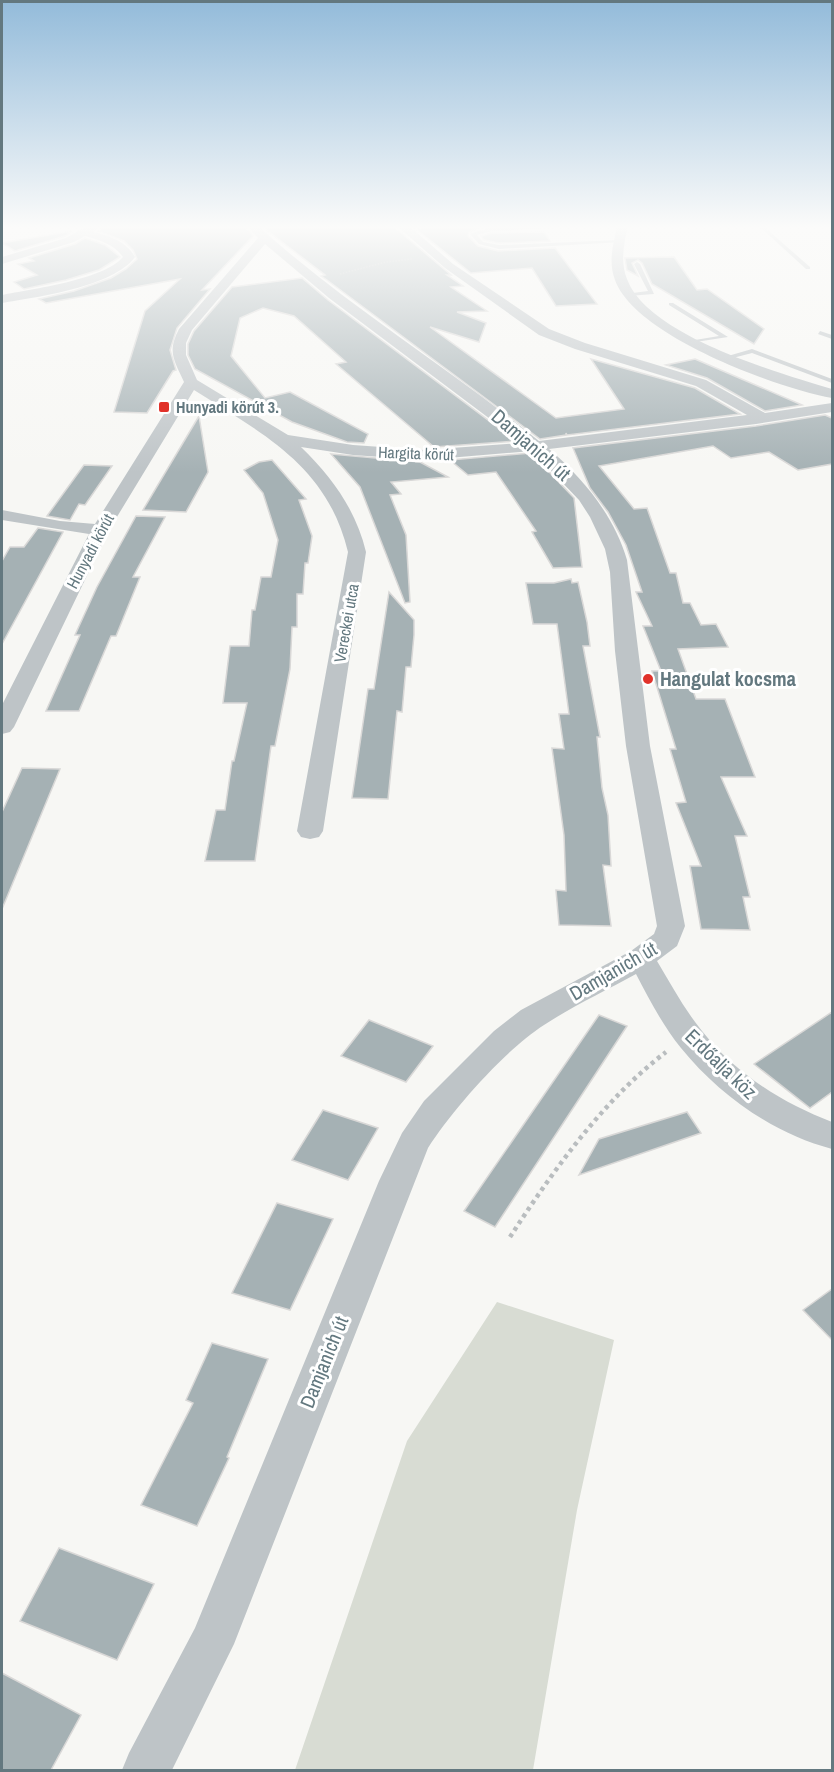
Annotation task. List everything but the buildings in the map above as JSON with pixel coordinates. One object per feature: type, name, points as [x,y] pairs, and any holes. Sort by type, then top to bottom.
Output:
[{"type":"street","points":[[191,382],[179,355],[179,343],[202,308]]},
{"type":"street","name":"Damjanich út","points":[[146,1770],[211,1644],[396,1181],[423,1127],[446,1097],[506,1039],[532,1018],[641,958],[667,939],[671,926],[640,763],[624,633],[619,569],[610,537],[573,480],[537,446],[351,308]]},
{"type":"street","points":[[510,308],[544,332],[565,341],[701,383],[763,418]]},
{"type":"street","points":[[643,308],[691,342],[725,358],[832,394]]},
{"type":"street","name":"Hargita körút","points":[[191,382],[283,439],[370,452],[424,455],[472,453],[537,446],[829,410]]},
{"type":"street","name":"Hunyadi körút","points":[[2,727],[100,530],[191,382]]},
{"type":"street","name":"Vereckei utca","points":[[283,439],[306,460],[330,489],[345,517],[357,552],[310,831]]},
{"type":"street","points":[[2,515],[60,526],[100,530]]},
{"type":"street","name":"Erdőalja köz","points":[[641,958],[688,1036],[733,1081],[766,1107],[832,1136]]},
{"type":"lane","points":[[677,308],[725,337],[691,342]]},
{"type":"lane","points":[[820,333],[832,337]]},
{"type":"lane","points":[[725,358],[752,351],[832,381]]},
{"type":"path","points":[[510,1237],[535,1197],[587,1131],[661,1055],[688,1036]]},
{"type":"shaded area","points":[[497,1302],[614,1340],[577,1510],[533,1770],[295,1770],[407,1441]]},
{"type":"place","name":"Hunyadi körút 3.","points":[[164,407]]},
{"type":"place","name":"Hangulat kocsma","points":[[648,679]]}]
